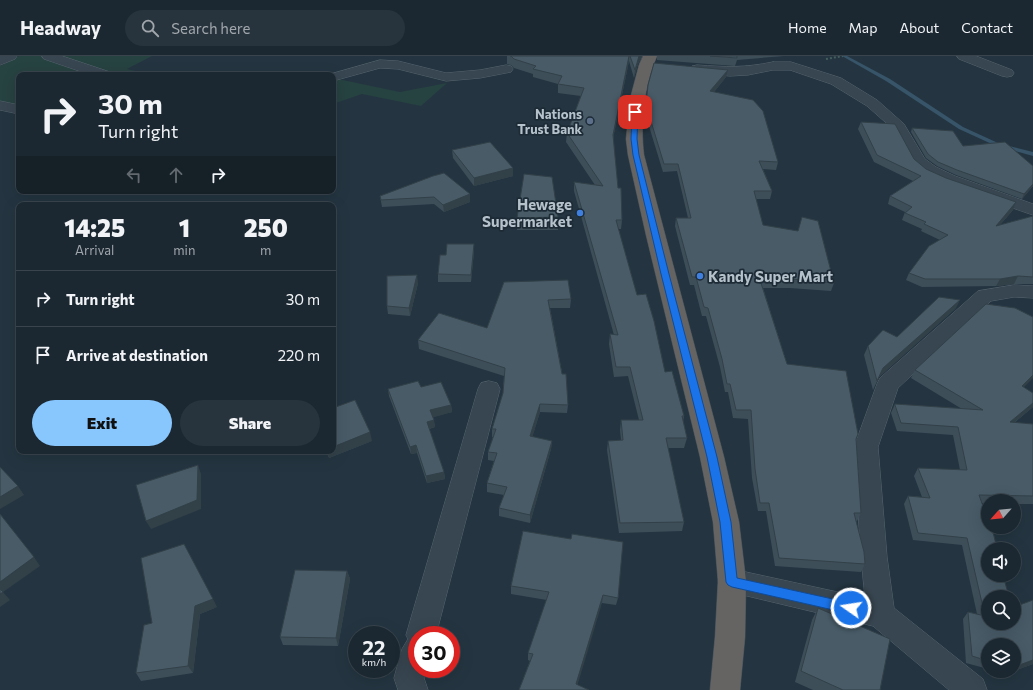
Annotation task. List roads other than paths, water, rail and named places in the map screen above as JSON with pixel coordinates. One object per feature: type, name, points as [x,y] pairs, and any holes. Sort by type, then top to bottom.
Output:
[{"type":"highway","points":[[652,62],[640,83],[635,112],[634,139],[636,155],[660,256],[712,457],[726,522],[732,582],[730,637],[725,690]]},
{"type":"street","points":[[0,61],[10,56]]},
{"type":"street","points":[[49,56],[96,72]]},
{"type":"street","points":[[964,56],[1007,73]]},
{"type":"street","points":[[336,76],[380,64],[398,65],[446,77],[473,75],[506,69]]},
{"type":"street","points":[[681,68],[730,72],[748,71],[773,66],[791,66],[836,80],[872,103],[900,127],[920,162],[930,171],[949,180],[1033,210]]},
{"type":"street","points":[[0,105],[16,109]]},
{"type":"street","points":[[881,615],[874,557],[866,447],[888,384],[984,296],[1014,291],[1033,292]]},
{"type":"street","points":[[423,626],[489,389]]},
{"type":"street","points":[[732,582],[881,615],[972,690]]},
{"type":"street","points":[[409,678],[413,690]]},
{"type":"waterway","points":[[844,56],[888,80],[961,128],[996,144],[1033,154]]},
{"type":"place","name":"Nations Trust Bank","points":[[590,121]]},
{"type":"place","name":"Hewage Supermarket","points":[[580,213]]},
{"type":"place","name":"Kandy Super Mart","points":[[700,276]]}]
